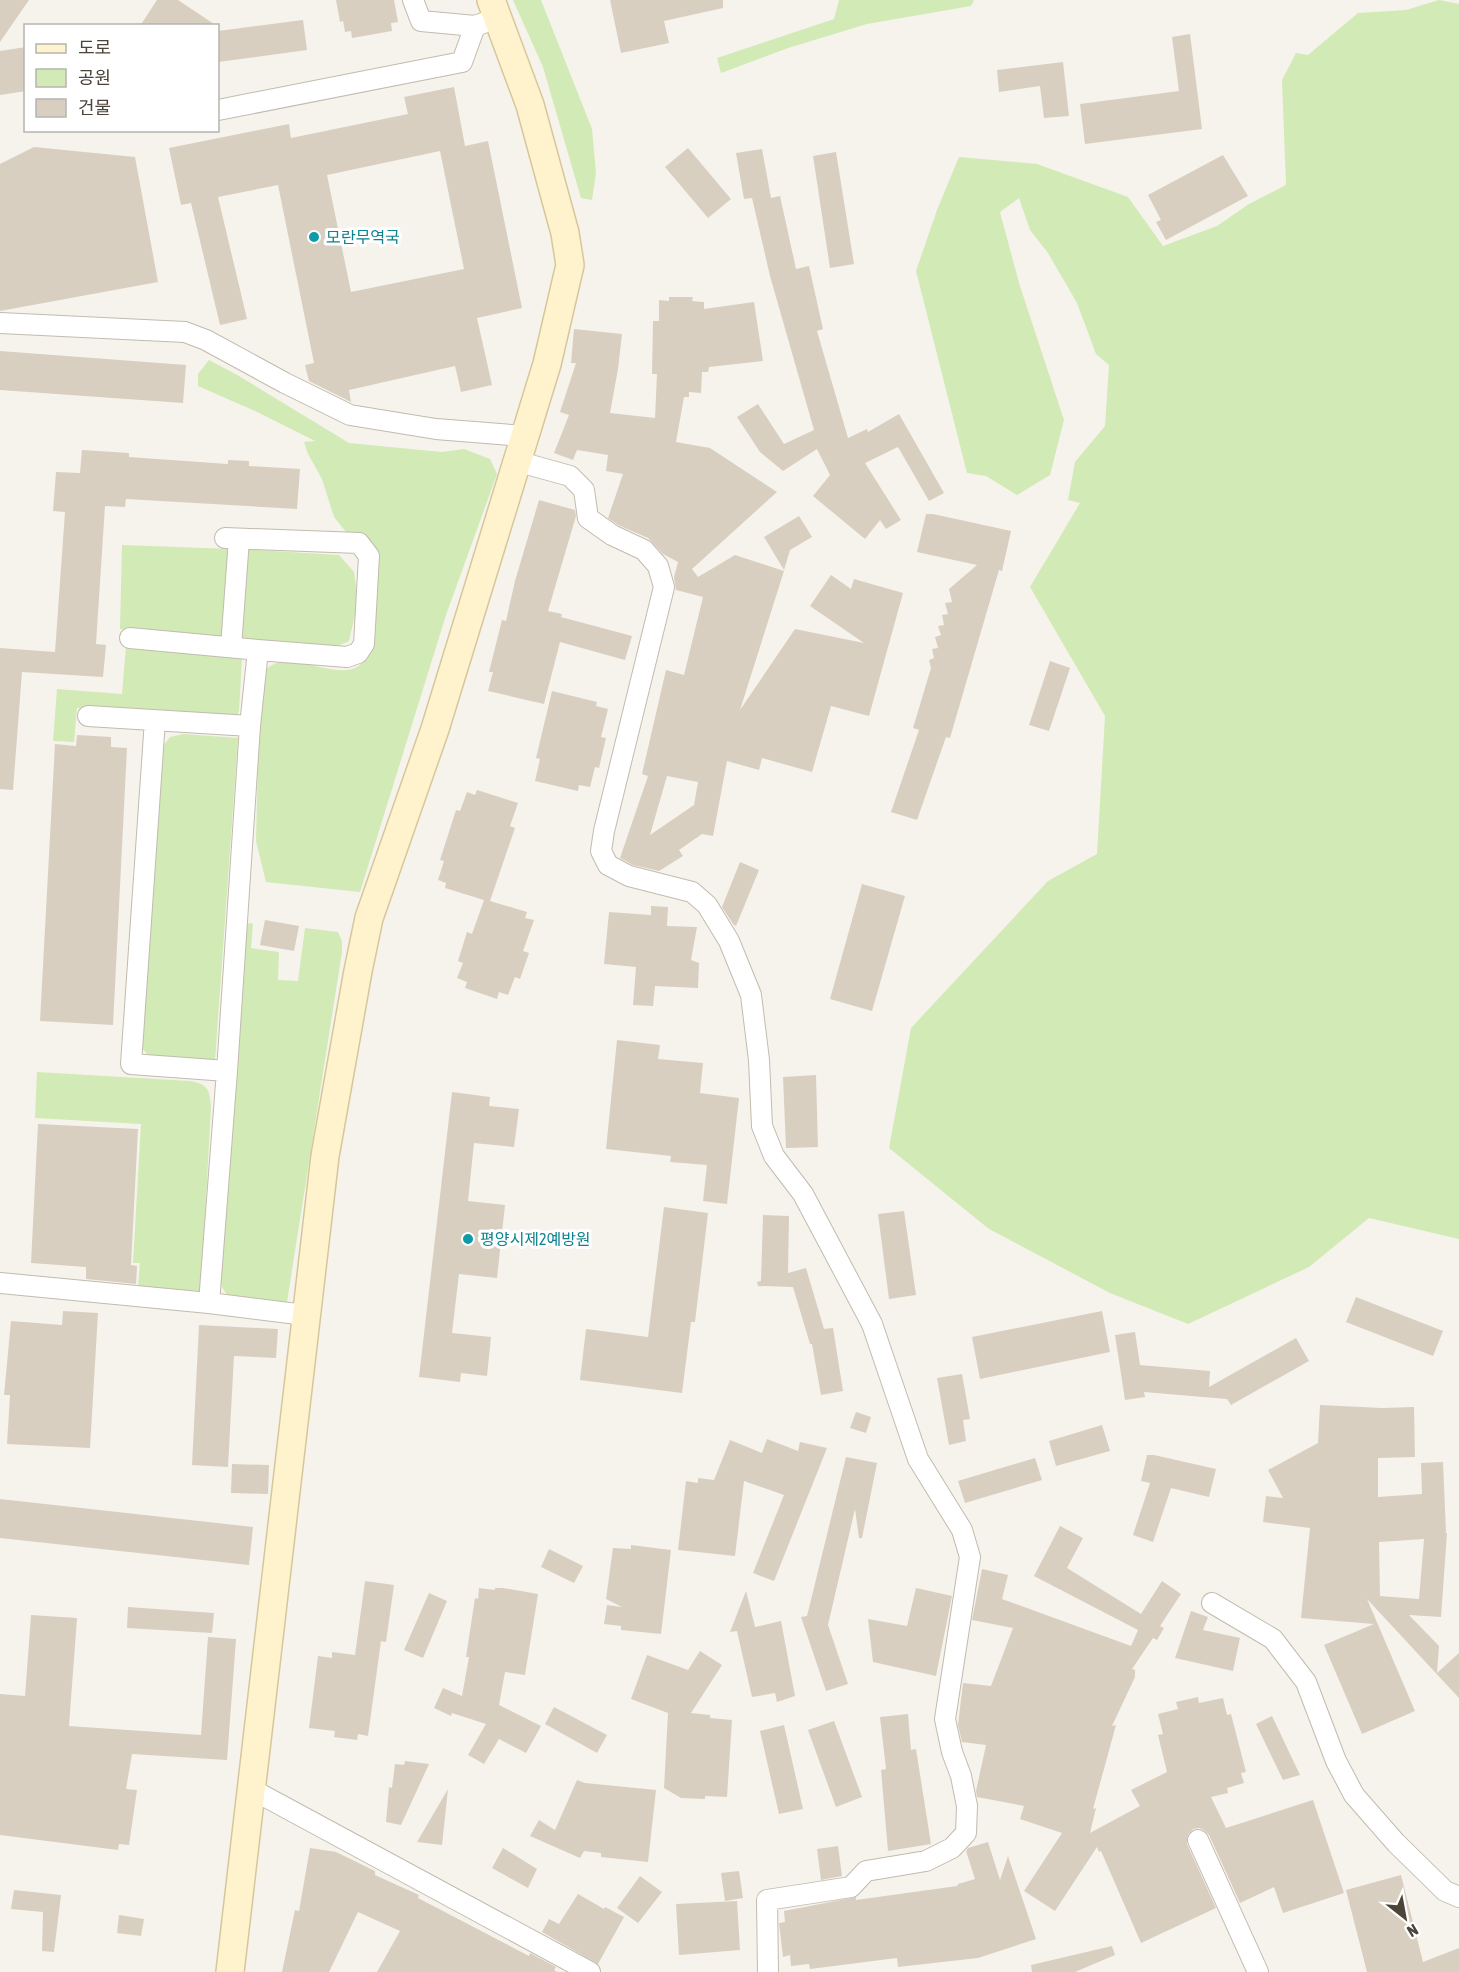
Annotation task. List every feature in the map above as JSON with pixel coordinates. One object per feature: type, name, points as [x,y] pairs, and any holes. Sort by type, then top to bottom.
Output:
[{"type":"main road","points":[[230,1972],[325,1156],[358,971],[369,918],[435,729],[547,364],[570,265],[565,233],[530,105],[488,15]]},
{"type":"street","points":[[413,0],[421,21],[488,15]]},
{"type":"street","points":[[219,110],[462,62],[488,15]]},
{"type":"street","points":[[0,322],[185,332],[206,340],[350,415],[436,429],[524,436]]},
{"type":"street","points":[[516,461],[570,476],[584,490],[588,518],[612,535],[644,550],[658,566],[664,587],[601,851],[608,865],[629,876],[692,892],[707,905],[729,941],[751,995],[759,1059],[762,1126],[774,1156],[803,1194],[872,1324],[918,1459],[962,1530],[970,1557],[945,1719],[968,1806],[966,1833],[952,1848],[927,1861],[866,1871],[851,1887],[767,1900],[768,1972]]},
{"type":"street","points":[[130,638],[231,648],[347,657],[358,653],[364,644],[369,556],[359,543],[232,539],[231,648]]},
{"type":"street","points":[[209,1303],[250,726],[258,650]]},
{"type":"street","points":[[88,716],[250,726]]},
{"type":"street","points":[[155,720],[131,1064],[227,1071]]},
{"type":"street","points":[[0,1283],[209,1303],[305,1315]]},
{"type":"street","points":[[1212,1603],[1273,1639],[1306,1682],[1336,1761],[1354,1795],[1396,1844],[1445,1891],[1459,1897]]},
{"type":"street","points":[[251,1789],[590,1972]]},
{"type":"street","points":[[1198,1840],[1258,1972]]},
{"type":"green space","points":[[513,0],[541,0],[592,129],[596,173],[592,200],[581,198],[543,67]]},
{"type":"green space","points":[[839,0],[974,0],[971,6],[867,24],[788,48],[721,73],[717,58],[834,19]]},
{"type":"green space","points":[[1439,0],[1459,4],[1459,1239],[1369,1218],[1309,1267],[1188,1324],[1110,1293],[989,1229],[889,1148],[911,1028],[1048,881],[1097,854],[1105,716],[1030,587],[1080,503],[1068,500],[1075,462],[1105,426],[1109,365],[1096,354],[1077,303],[1048,253],[1030,230],[1019,198],[1000,212],[1019,283],[1064,420],[1050,475],[1017,495],[986,476],[967,473],[916,271],[937,210],[959,157],[1037,164],[1128,197],[1163,246],[1217,226],[1249,204],[1286,185],[1282,80],[1296,53],[1308,55],[1358,13],[1406,10]]},
{"type":"green space","points":[[209,360],[349,443],[442,452],[464,449],[490,459],[497,474],[446,615],[360,892],[266,882],[256,841],[260,677],[269,667],[279,663],[303,663],[340,670],[356,668],[362,663],[373,639],[378,570],[375,559],[361,538],[346,532],[334,517],[322,479],[304,442],[315,441],[198,386],[198,374]]},
{"type":"green space","points":[[122,545],[231,549],[224,640],[120,629]]},
{"type":"green space","points":[[243,549],[339,555],[354,572],[358,602],[349,641],[333,648],[236,642]]},
{"type":"green space","points":[[126,646],[242,658],[237,717],[230,719],[77,708],[74,742],[53,741],[57,689],[122,694]]},
{"type":"green space","points":[[183,734],[238,738],[215,1061],[155,1057],[147,1054],[141,1047],[163,746],[170,737]]},
{"type":"green space","points":[[253,924],[251,948],[279,952],[278,980],[298,981],[305,928],[338,932],[342,941],[287,1302],[228,1297],[222,1287],[219,1274],[245,926]]},
{"type":"green space","points":[[37,1072],[190,1081],[201,1084],[207,1089],[211,1107],[201,1291],[138,1287],[140,1263],[133,1263],[141,1124],[35,1118]]},
{"type":"building","points":[[0,0],[29,0],[0,42]]},
{"type":"building","points":[[157,0],[178,0],[214,24],[141,24]]},
{"type":"building","points":[[336,0],[394,0],[398,22],[391,23],[392,31],[352,38],[351,31],[345,32],[343,21],[340,22]]},
{"type":"building","points":[[610,0],[723,0],[723,8],[664,21],[669,43],[621,53]]},
{"type":"building","points":[[303,20],[307,50],[219,62],[219,31]]},
{"type":"building","points":[[1190,34],[1202,129],[1085,144],[1080,104],[1179,91],[1172,37]]},
{"type":"building","points":[[24,47],[24,91],[0,95],[0,51]]},
{"type":"building","points":[[1063,62],[1069,116],[1044,118],[1040,86],[999,92],[997,70]]},
{"type":"building","name":"모란무역국","points":[[454,87],[465,146],[488,141],[522,308],[477,318],[492,385],[461,392],[455,366],[349,390],[351,402],[309,381],[305,365],[314,363],[278,185],[218,197],[247,319],[220,325],[191,203],[181,205],[169,148],[289,124],[291,138],[408,114],[404,97]],"holes":[[[440,151],[464,269],[351,292],[327,175]]]},
{"type":"building","points":[[34,147],[135,157],[158,282],[0,311],[0,164]]},
{"type":"building","points":[[688,148],[731,199],[708,218],[665,167]]},
{"type":"building","points":[[762,149],[771,198],[780,196],[796,269],[809,266],[823,329],[817,331],[848,438],[867,429],[868,432],[899,414],[944,493],[929,501],[898,447],[865,463],[901,520],[886,529],[880,520],[865,539],[813,496],[830,475],[817,449],[783,471],[760,452],[737,417],[758,404],[784,444],[814,430],[770,276],[752,198],[744,199],[736,153]]},
{"type":"building","points":[[836,152],[854,264],[830,268],[813,156]]},
{"type":"building","points":[[1223,155],[1248,196],[1166,240],[1156,222],[1161,220],[1148,195]]},
{"type":"building","points":[[669,297],[693,297],[692,301],[704,302],[704,309],[754,302],[763,361],[709,367],[708,372],[702,372],[701,393],[689,392],[689,397],[684,397],[676,442],[710,448],[777,492],[692,569],[698,577],[735,555],[784,571],[740,710],[795,629],[864,643],[810,606],[831,575],[851,589],[854,579],[903,593],[869,716],[831,706],[812,772],[762,758],[759,770],[727,761],[713,836],[702,834],[679,850],[683,856],[659,871],[633,865],[620,858],[648,776],[642,774],[666,670],[684,675],[703,597],[676,590],[674,577],[678,562],[663,554],[648,538],[608,518],[623,474],[606,471],[608,455],[577,450],[573,460],[554,453],[569,415],[560,412],[576,363],[571,363],[574,329],[622,334],[610,413],[655,418],[657,374],[652,374],[653,321],[659,321],[659,300],[669,301]],"holes":[[[667,776],[698,782],[694,805],[650,835]]]},
{"type":"building","points":[[0,351],[186,365],[183,403],[0,390]]},
{"type":"building","points":[[82,450],[129,453],[129,457],[228,464],[228,460],[249,461],[249,466],[300,469],[297,509],[126,499],[125,507],[105,506],[96,644],[106,645],[103,677],[22,672],[13,790],[0,789],[0,648],[55,652],[65,512],[53,511],[56,472],[80,473]]},
{"type":"building","points":[[539,500],[575,510],[576,516],[548,611],[562,614],[561,617],[632,636],[625,660],[560,642],[544,704],[488,691],[493,672],[489,672],[502,620],[506,621],[515,581]]},
{"type":"building","points":[[926,514],[1011,531],[1002,571],[999,570],[950,738],[946,737],[917,820],[891,812],[919,730],[913,728],[931,668],[929,660],[934,658],[932,649],[938,648],[935,637],[941,635],[938,626],[944,625],[942,615],[948,614],[945,603],[952,602],[949,589],[977,565],[917,552]]},
{"type":"building","points":[[799,516],[812,537],[790,550],[784,570],[764,537]]},
{"type":"building","points":[[1050,661],[1070,668],[1049,731],[1029,725]]},
{"type":"building","points":[[552,691],[597,702],[596,706],[608,709],[601,737],[606,738],[599,768],[595,767],[590,787],[579,785],[578,791],[535,781],[540,759],[536,758]]},
{"type":"building","points":[[77,735],[111,737],[111,747],[127,748],[113,1025],[40,1021],[55,744],[76,746]]},
{"type":"building","points":[[477,790],[518,803],[510,826],[515,828],[490,901],[527,912],[525,918],[534,920],[523,951],[529,953],[520,979],[515,977],[508,995],[499,992],[497,999],[465,988],[467,982],[457,978],[463,963],[458,961],[467,932],[472,934],[484,900],[445,888],[446,883],[438,880],[444,861],[440,860],[456,810],[460,811],[467,792],[475,795]]},
{"type":"building","points":[[740,862],[759,870],[736,926],[722,907]]},
{"type":"building","points":[[862,884],[905,896],[872,1011],[830,999]]},
{"type":"building","points":[[651,906],[668,907],[667,926],[697,927],[691,960],[699,963],[698,988],[655,986],[653,1006],[633,1005],[636,967],[604,964],[609,912],[651,915]]},
{"type":"building","points":[[265,920],[299,926],[294,951],[260,945]]},
{"type":"building","points":[[617,1040],[660,1045],[658,1059],[703,1063],[700,1093],[739,1098],[727,1204],[703,1201],[707,1165],[670,1162],[671,1156],[606,1149]]},
{"type":"building","points":[[816,1075],[818,1147],[786,1148],[783,1077]]},
{"type":"building","name":"평양시제2예방원","points":[[452,1092],[490,1097],[489,1106],[519,1109],[514,1147],[474,1143],[468,1201],[505,1205],[497,1278],[459,1274],[452,1333],[491,1337],[487,1376],[461,1373],[460,1382],[419,1377]]},
{"type":"building","points":[[38,1124],[138,1129],[131,1265],[137,1266],[136,1284],[86,1279],[86,1267],[31,1263]]},
{"type":"building","points":[[664,1207],[708,1213],[695,1322],[691,1322],[682,1393],[580,1380],[586,1329],[648,1337]]},
{"type":"building","points":[[904,1211],[916,1295],[889,1299],[878,1214]]},
{"type":"building","points":[[763,1215],[789,1216],[788,1273],[806,1268],[824,1329],[833,1328],[843,1391],[821,1395],[812,1344],[810,1344],[793,1287],[758,1286],[757,1282],[761,1281]]},
{"type":"building","points":[[1356,1297],[1443,1331],[1433,1356],[1346,1322]]},
{"type":"building","points":[[63,1311],[98,1313],[90,1448],[7,1444],[10,1395],[4,1395],[11,1321],[62,1325]]},
{"type":"building","points":[[1102,1311],[1110,1352],[980,1379],[972,1337]]},
{"type":"building","points":[[199,1325],[278,1329],[276,1358],[234,1356],[228,1467],[192,1465]]},
{"type":"building","points":[[1135,1332],[1140,1365],[1210,1371],[1209,1387],[1296,1338],[1309,1361],[1231,1405],[1227,1399],[1144,1392],[1145,1397],[1125,1400],[1115,1335]]},
{"type":"building","points":[[962,1374],[970,1419],[963,1420],[966,1441],[949,1445],[937,1378]]},
{"type":"building","points":[[1320,1405],[1414,1407],[1415,1457],[1378,1458],[1378,1497],[1422,1494],[1421,1463],[1443,1462],[1447,1533],[1441,1617],[1409,1615],[1439,1646],[1437,1673],[1459,1653],[1459,1698],[1367,1599],[1415,1711],[1362,1734],[1324,1645],[1374,1624],[1301,1618],[1310,1528],[1263,1522],[1266,1496],[1283,1498],[1268,1470],[1318,1443]],"holes":[[[1424,1539],[1419,1599],[1380,1596],[1379,1542]]]},
{"type":"building","points":[[856,1412],[871,1417],[866,1433],[850,1428]]},
{"type":"building","points":[[1102,1425],[1110,1451],[1056,1466],[1049,1441]]},
{"type":"building","points":[[767,1439],[798,1451],[800,1442],[827,1448],[774,1581],[753,1573],[784,1495],[744,1481],[735,1556],[678,1550],[686,1481],[698,1483],[698,1478],[714,1480],[730,1440],[762,1453]]},
{"type":"building","points":[[1147,1455],[1216,1469],[1209,1497],[1171,1488],[1153,1542],[1133,1535],[1150,1483],[1141,1481]]},
{"type":"building","points":[[846,1457],[877,1463],[862,1538],[859,1538],[855,1509],[828,1625],[848,1684],[826,1691],[801,1617],[807,1616]]},
{"type":"building","points":[[1035,1458],[1042,1480],[965,1503],[958,1481]]},
{"type":"building","points":[[232,1464],[269,1465],[268,1494],[231,1493]]},
{"type":"building","points":[[0,1499],[253,1527],[249,1565],[0,1538]]},
{"type":"building","points":[[1060,1526],[1083,1538],[1067,1568],[1141,1614],[1162,1581],[1181,1594],[1160,1626],[1164,1628],[1157,1640],[1153,1638],[1132,1669],[1135,1670],[1135,1677],[1112,1726],[1116,1725],[1093,1809],[1096,1808],[1090,1833],[1140,1806],[1131,1790],[1167,1772],[1158,1735],[1163,1734],[1158,1714],[1178,1709],[1176,1702],[1198,1697],[1199,1703],[1223,1698],[1227,1715],[1231,1714],[1246,1772],[1241,1773],[1244,1783],[1227,1788],[1228,1793],[1211,1797],[1226,1828],[1313,1800],[1344,1893],[1283,1913],[1274,1887],[1240,1903],[1209,1835],[1199,1828],[1193,1829],[1188,1834],[1187,1844],[1216,1908],[1141,1943],[1101,1851],[1099,1852],[1097,1847],[1055,1911],[1024,1891],[1062,1833],[1020,1819],[1024,1806],[977,1797],[976,1791],[986,1745],[962,1742],[958,1725],[963,1683],[991,1686],[1013,1628],[972,1620],[982,1569],[1008,1575],[1002,1599],[1131,1646],[1138,1630],[1034,1576]]},
{"type":"building","points":[[631,1545],[671,1550],[661,1634],[621,1630],[621,1626],[604,1624],[607,1605],[622,1607],[606,1599],[613,1548],[631,1549]]},
{"type":"building","points":[[549,1549],[583,1566],[574,1583],[541,1567]]},
{"type":"building","points":[[365,1581],[394,1585],[386,1642],[381,1641],[368,1736],[358,1734],[357,1740],[334,1737],[335,1731],[309,1728],[318,1656],[332,1658],[332,1652],[355,1655]]},
{"type":"building","points":[[479,1588],[495,1590],[495,1588],[503,1588],[538,1594],[525,1675],[505,1672],[499,1705],[541,1726],[526,1753],[499,1739],[484,1764],[468,1755],[486,1724],[452,1713],[451,1716],[434,1708],[443,1688],[462,1696],[469,1657],[466,1657],[475,1598],[478,1599]]},
{"type":"building","points":[[916,1588],[952,1596],[936,1676],[873,1662],[868,1619],[907,1626]]},
{"type":"building","points":[[746,1591],[755,1627],[781,1621],[795,1696],[777,1702],[775,1693],[752,1697],[737,1631],[730,1632]]},
{"type":"building","points":[[429,1593],[447,1601],[423,1658],[404,1650]]},
{"type":"building","points":[[128,1607],[214,1613],[212,1633],[127,1628]]},
{"type":"building","points":[[1191,1611],[1208,1617],[1203,1630],[1240,1638],[1233,1671],[1175,1658]]},
{"type":"building","points":[[31,1615],[77,1618],[69,1726],[201,1735],[208,1637],[236,1639],[227,1760],[132,1754],[126,1789],[137,1790],[129,1845],[119,1844],[118,1850],[0,1835],[0,1694],[25,1696]]},
{"type":"building","points":[[700,1651],[722,1665],[691,1713],[732,1720],[727,1797],[681,1798],[664,1788],[668,1713],[631,1699],[647,1655],[688,1670]]},
{"type":"building","points":[[554,1707],[607,1735],[597,1753],[545,1724]]},
{"type":"building","points":[[908,1714],[911,1750],[916,1749],[931,1844],[888,1851],[881,1770],[886,1769],[880,1717]]},
{"type":"building","points":[[1272,1716],[1300,1775],[1283,1780],[1256,1724]]},
{"type":"building","points":[[834,1721],[862,1797],[836,1807],[808,1730]]},
{"type":"building","points":[[784,1725],[803,1809],[779,1814],[760,1731]]},
{"type":"building","points":[[405,1761],[429,1764],[401,1825],[386,1822],[389,1787],[392,1788],[395,1764],[404,1765]]},
{"type":"building","points":[[577,1780],[585,1783],[656,1790],[648,1862],[601,1857],[601,1853],[584,1851],[580,1858],[530,1836],[539,1820],[555,1830]]},
{"type":"building","points":[[448,1789],[442,1845],[417,1842]]},
{"type":"building","points":[[988,1842],[1000,1880],[1008,1856],[1036,1939],[978,1958],[898,1967],[897,1958],[810,1969],[809,1964],[791,1966],[790,1955],[783,1957],[779,1923],[785,1922],[784,1911],[856,1897],[856,1900],[957,1886],[975,1879],[966,1851],[968,1848]]},
{"type":"building","points":[[838,1846],[842,1876],[821,1880],[817,1849]]},
{"type":"building","points":[[310,1848],[336,1852],[375,1871],[375,1875],[419,1895],[418,1898],[529,1956],[530,1953],[556,1967],[554,1970],[557,1972],[377,1972],[400,1931],[358,1912],[329,1972],[282,1972],[295,1910],[299,1911]]},
{"type":"building","points":[[503,1848],[537,1869],[528,1888],[492,1868]]},
{"type":"building","points":[[739,1871],[743,1898],[725,1901],[721,1873]]},
{"type":"building","points":[[1401,1875],[1423,1962],[1459,1948],[1459,1972],[1367,1972],[1346,1890]]},
{"type":"building","points":[[640,1876],[662,1892],[638,1923],[617,1908]]},
{"type":"building","points":[[14,1890],[61,1895],[54,1952],[42,1951],[43,1912],[11,1909]]},
{"type":"building","points":[[578,1894],[624,1917],[598,1964],[542,1932],[549,1919],[559,1924]]},
{"type":"building","points":[[737,1901],[740,1950],[679,1955],[676,1904]]},
{"type":"building","points":[[119,1915],[144,1919],[141,1936],[117,1933]]},
{"type":"building","points":[[1112,1946],[1115,1955],[1075,1972],[1032,1972],[1031,1965]]},
{"type":"place","name":"모란무역국","points":[[314,237]]},
{"type":"place","name":"평양시제2예방원","points":[[468,1239]]}]
